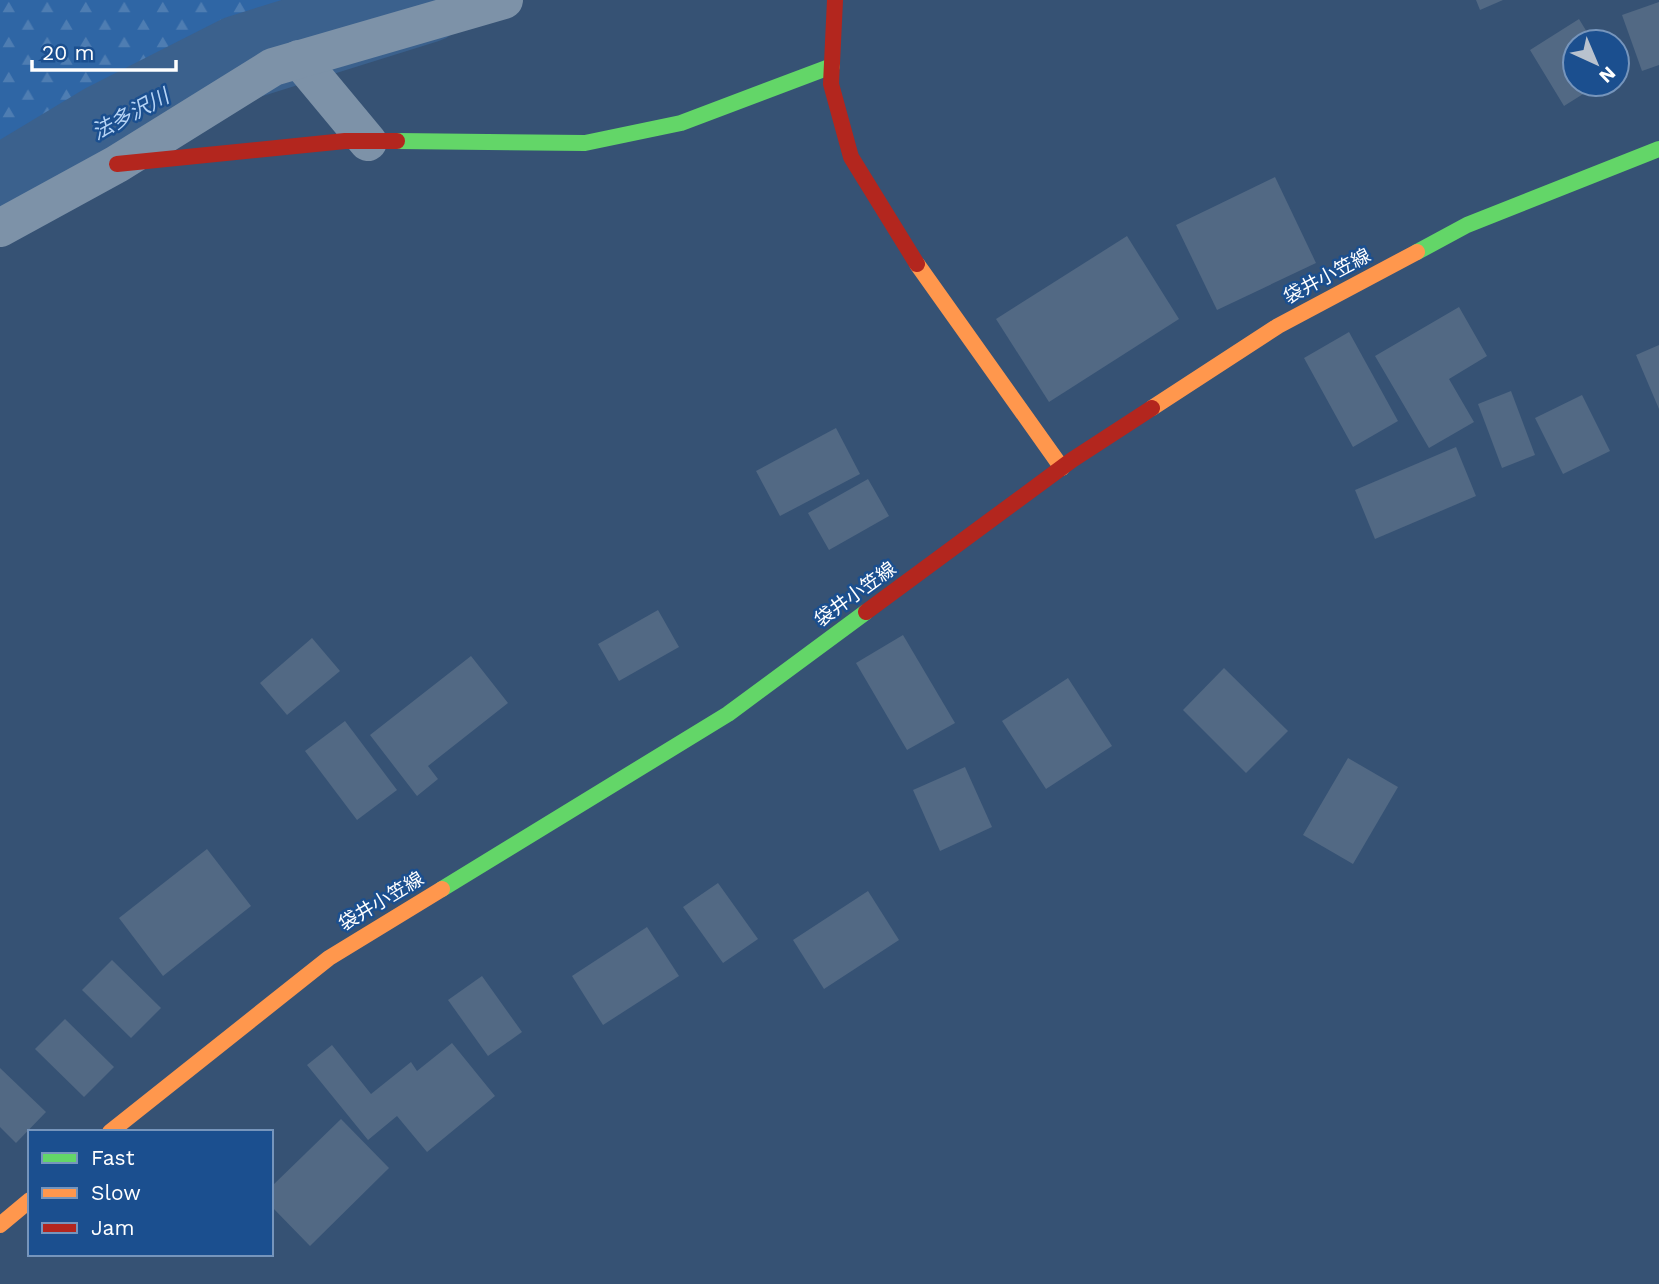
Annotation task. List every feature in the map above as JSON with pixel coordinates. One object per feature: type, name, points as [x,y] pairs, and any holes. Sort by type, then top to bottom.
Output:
[{"type":"main road","points":[[835,0],[831,84],[851,157],[921,270],[1062,468]]},
{"type":"main road","points":[[117,164],[345,141],[585,143],[681,123],[832,66]]},
{"type":"main road","name":"袋井小笠線","points":[[113,1130],[329,958],[728,714],[1062,468],[1278,326],[1467,225],[1659,149]]},
{"type":"main road","points":[[0,1225],[28,1202]]},
{"type":"street","points":[[0,228],[117,164],[272,67],[504,0]]},
{"type":"street","points":[[299,59],[368,142]]},
{"type":"green space","points":[[0,0],[476,0],[273,67],[0,224]]},
{"type":"building","points":[[1476,0],[1503,0],[1480,10]]},
{"type":"building","points":[[1659,2],[1659,65],[1642,71],[1631,40],[1631,28],[1627,28],[1622,15]]},
{"type":"building","points":[[1579,19],[1584,28],[1565,28]]},
{"type":"building","points":[[1561,30],[1561,98],[1577,98],[1564,106],[1530,50]]},
{"type":"building","points":[[1275,177],[1316,263],[1217,310],[1176,225]]},
{"type":"building","points":[[1127,236],[1179,319],[1049,402],[996,319]]},
{"type":"building","points":[[1459,307],[1487,356],[1449,379],[1474,422],[1429,448],[1375,356]]},
{"type":"building","points":[[1349,332],[1398,421],[1353,447],[1304,358]]},
{"type":"building","points":[[1659,345],[1659,409],[1636,355]]},
{"type":"building","points":[[1511,391],[1535,455],[1502,468],[1478,404]]},
{"type":"building","points":[[1582,395],[1610,451],[1563,474],[1535,418]]},
{"type":"building","points":[[836,428],[860,474],[780,516],[756,471]]},
{"type":"building","points":[[1456,447],[1476,496],[1375,539],[1355,490]]},
{"type":"building","points":[[868,479],[889,516],[829,550],[808,513]]},
{"type":"building","points":[[658,610],[679,647],[619,681],[598,644]]},
{"type":"building","points":[[903,635],[955,723],[907,750],[856,663]]},
{"type":"building","points":[[312,638],[340,671],[287,715],[260,683]]},
{"type":"building","points":[[471,656],[508,703],[428,766],[438,779],[417,796],[370,735]]},
{"type":"building","points":[[1224,668],[1288,731],[1246,773],[1183,710]]},
{"type":"building","points":[[1068,678],[1112,746],[1046,789],[1002,721]]},
{"type":"building","points":[[345,721],[397,790],[357,820],[305,751]]},
{"type":"building","points":[[1348,758],[1398,787],[1353,864],[1303,835]]},
{"type":"building","points":[[965,767],[992,827],[940,851],[913,790]]},
{"type":"building","points":[[207,849],[251,906],[163,976],[119,918]]},
{"type":"building","points":[[718,883],[758,939],[723,963],[683,907]]},
{"type":"building","points":[[868,891],[899,940],[824,989],[793,940]]},
{"type":"building","points":[[647,927],[679,976],[603,1025],[572,976]]},
{"type":"building","points":[[112,960],[161,1008],[131,1038],[82,990]]},
{"type":"building","points":[[482,976],[522,1032],[488,1056],[448,1000]]},
{"type":"building","points":[[65,1019],[114,1067],[84,1097],[35,1049]]},
{"type":"building","points":[[452,1043],[495,1096],[427,1152],[397,1116],[368,1140],[307,1065],[332,1045],[371,1094],[411,1062],[417,1071]]},
{"type":"building","points":[[0,1068],[46,1112],[16,1143],[0,1127]]},
{"type":"building","points":[[341,1119],[389,1168],[310,1246],[273,1208],[273,1185]]},
{"type":"waterway","name":"法多沢川","points":[[0,190],[106,126],[240,58],[426,0]]},
{"type":"traffic: fast","points":[[397,141],[585,143],[681,123],[832,66]]},
{"type":"traffic: fast","points":[[1417,252],[1467,225],[1659,149]]},
{"type":"traffic: fast","points":[[442,889],[728,714],[866,612]]},
{"type":"traffic: slow","points":[[1152,408],[1278,326],[1417,252]]},
{"type":"traffic: slow","points":[[917,264],[1062,468]]},
{"type":"traffic: slow","points":[[113,1130],[329,958],[442,889]]},
{"type":"traffic: slow","points":[[0,1225],[28,1202]]},
{"type":"traffic: jam","points":[[835,0],[831,84],[851,157],[917,264]]},
{"type":"traffic: jam","points":[[117,164],[345,141],[397,141]]},
{"type":"traffic: jam","points":[[866,612],[1072,460],[1152,408]]}]
